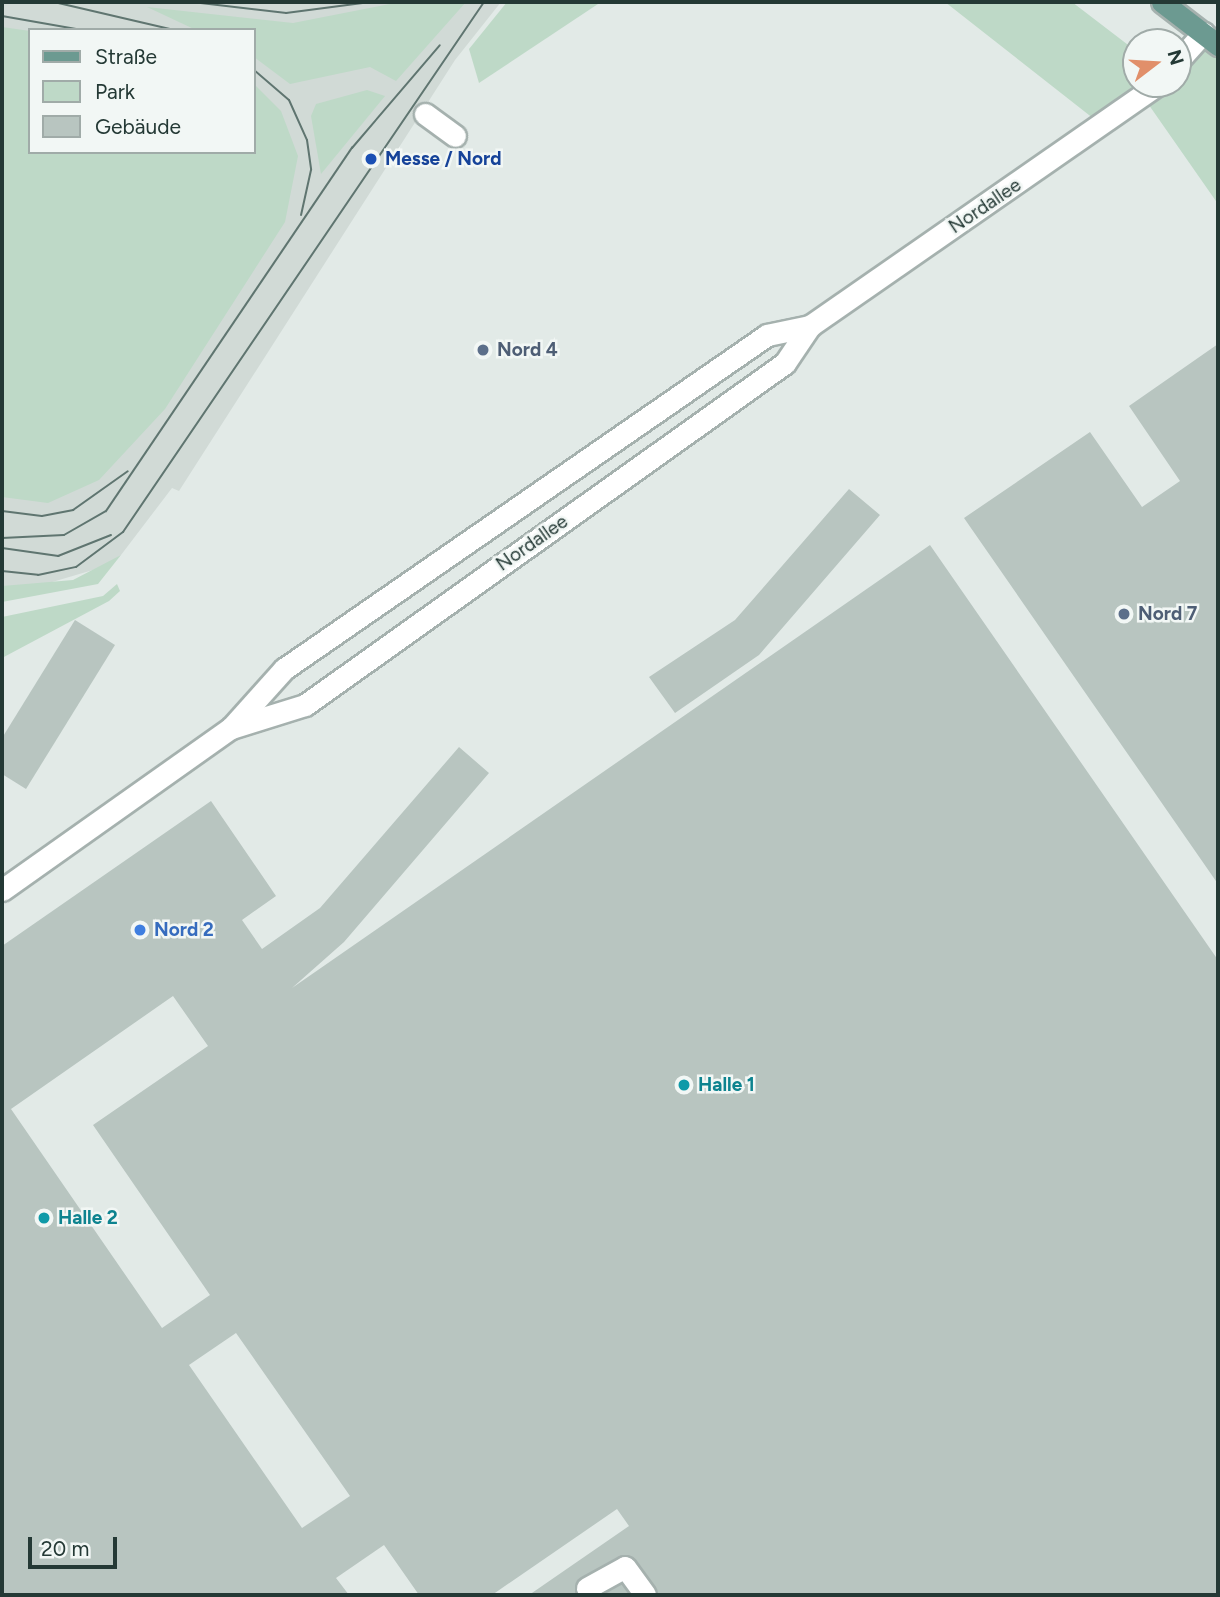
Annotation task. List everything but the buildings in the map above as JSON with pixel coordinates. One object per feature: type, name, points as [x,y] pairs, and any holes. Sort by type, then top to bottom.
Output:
[{"type":"main road","points":[[1162,2],[1211,39]]},
{"type":"street","points":[[1192,52],[1211,39]]},
{"type":"street","name":"Nordallee","points":[[231,728],[305,705],[785,363],[810,326],[1138,98]]},
{"type":"street","points":[[425,114],[455,136]]},
{"type":"street","name":"Nordallee","points":[[2,890],[231,728],[296,661],[767,335],[810,326]]},
{"type":"street","points":[[584,1593],[625,1567],[645,1595]]},
{"type":"shaded area","points":[[2,2],[501,2],[455,60],[179,491],[172,488],[121,555],[103,567],[32,588],[2,586]]},
{"type":"green space","points":[[400,2],[466,2],[396,81],[370,67],[290,84],[256,58],[256,28],[192,28],[147,7],[293,23]]},
{"type":"green space","points":[[507,2],[601,2],[479,83],[469,49]]},
{"type":"green space","points":[[945,2],[1072,2],[1122,40],[1122,98],[1144,98],[1103,126]]},
{"type":"green space","points":[[2,27],[28,31],[28,154],[256,154],[256,86],[281,111],[298,156],[285,222],[165,409],[99,480],[48,503],[2,497]]},
{"type":"green space","points":[[1203,33],[1218,45],[1218,204],[1144,98],[1192,98],[1192,45]]},
{"type":"green space","points":[[367,90],[385,96],[321,174],[311,116],[316,104]]},
{"type":"green space","points":[[121,555],[98,584],[2,602],[2,586],[73,580]]},
{"type":"green space","points":[[117,584],[120,591],[109,601],[2,658],[2,617],[103,596]]},
{"type":"tram line","points":[[54,2],[166,28]]},
{"type":"tram line","points":[[192,2],[286,13],[370,2]]},
{"type":"tram line","points":[[2,571],[38,575],[76,567],[123,532],[484,2]]},
{"type":"tram line","points":[[2,16],[71,28]]},
{"type":"tram line","points":[[2,538],[64,535],[106,511],[352,148],[440,45]]},
{"type":"tram line","points":[[256,72],[289,100],[307,140],[311,170],[301,215]]},
{"type":"tram line","points":[[2,511],[42,516],[73,510],[128,471]]},
{"type":"tram line","points":[[2,548],[58,556],[111,535]]},
{"type":"place","name":"Messe / Nord","points":[[371,159]]},
{"type":"place","name":"Nord 4","points":[[483,350]]},
{"type":"place","name":"Nord 7","points":[[1124,614]]},
{"type":"place","name":"Nord 2","points":[[140,930]]},
{"type":"place","name":"Halle 1","points":[[684,1085]]},
{"type":"place","name":"Halle 2","points":[[44,1218]]}]
